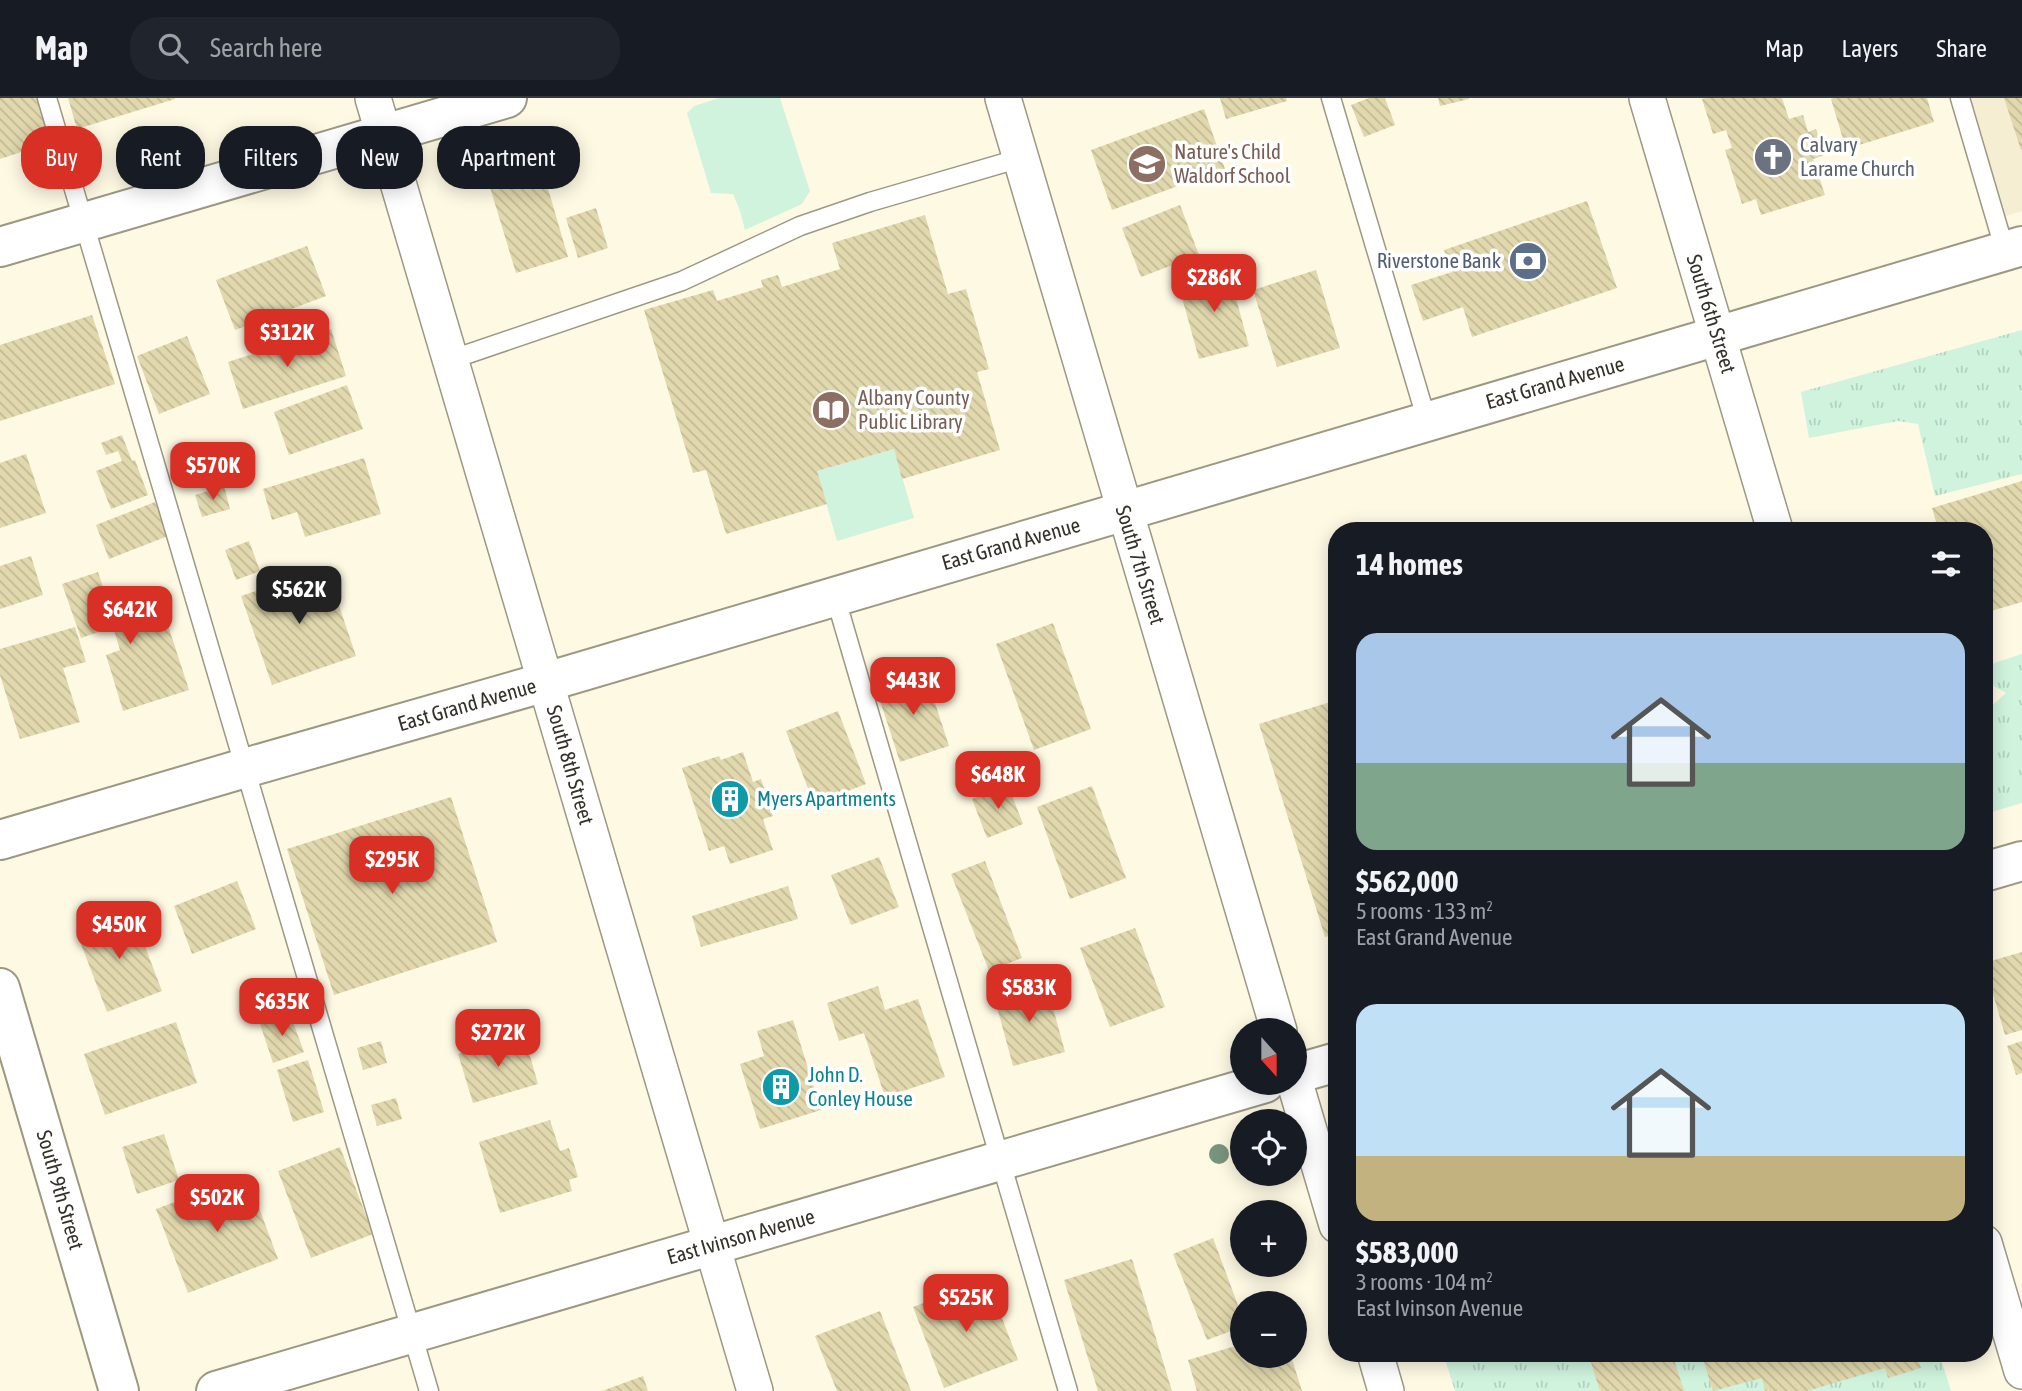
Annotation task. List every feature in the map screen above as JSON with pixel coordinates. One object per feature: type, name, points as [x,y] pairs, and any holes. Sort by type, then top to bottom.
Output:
[{"type":"main road","points":[[411,126],[507,98]]},
{"type":"main road","points":[[0,247],[336,148]]},
{"type":"main road","name":"East Grand Avenue","points":[[0,840],[546,682],[2014,248]]},
{"type":"main road","points":[[1993,869],[2022,861]]},
{"type":"main road","name":"South 9th Street","points":[[0,988],[11,1065],[119,1391]]},
{"type":"main road","points":[[1307,1071],[1328,1065]]},
{"type":"main road","name":"East Ivinson Avenue","points":[[216,1391],[1230,1093]]},
{"type":"street","name":"South 8th Street","points":[[373,98],[382,126]]},
{"type":"street","name":"South 7th Street","points":[[1003,98],[1275,1018]]},
{"type":"street","name":"South 6th Street","points":[[1647,98],[1773,522]]},
{"type":"street","name":"South 8th Street","points":[[400,189],[754,1391]]},
{"type":"street","points":[[1299,1096],[1328,1195]]},
{"type":"street","points":[[1993,1273],[2022,1371]]},
{"type":"street","points":[[1378,1362],[1386,1391]]},
{"type":"lane","points":[[47,98],[429,1391]]},
{"type":"lane","points":[[1331,98],[1427,421]]},
{"type":"lane","points":[[1960,98],[2014,248]]},
{"type":"lane","points":[[450,360],[682,281],[800,226],[870,202],[1021,158]]},
{"type":"lane","points":[[835,596],[1068,1391]]},
{"type":"shaded area","points":[[1952,98],[2022,98],[2022,211],[1991,221]]},
{"type":"green space","points":[[719,98],[780,98],[810,191],[802,204],[745,230],[733,194],[711,193],[687,113],[694,106]]},
{"type":"green space","points":[[2022,330],[2022,474],[1935,496],[1918,424],[1898,421],[1809,438],[1801,392]]},
{"type":"green space","points":[[894,449],[914,518],[837,541],[817,471]]},
{"type":"green space","points":[[2022,654],[2022,803],[1993,812],[1993,705],[2006,693],[1993,686],[1993,663]]},
{"type":"green space","points":[[1446,1362],[1942,1362],[1951,1391],[1455,1391]]},
{"type":"building","points":[[0,98],[38,98],[47,126],[21,126],[21,152],[0,159]]},
{"type":"building","points":[[68,98],[175,98],[87,126],[76,126]]},
{"type":"building","points":[[1220,98],[1286,98],[1287,101],[1226,119]]},
{"type":"building","points":[[1369,98],[1385,98],[1395,125],[1364,137],[1351,105]]},
{"type":"building","points":[[1438,98],[1469,98],[1469,99],[1440,106]]},
{"type":"building","name":"Calvary Larame Church","points":[[1782,98],[1789,119],[1803,115],[1808,132],[1816,129],[1825,155],[1813,159],[1825,195],[1761,215],[1756,199],[1742,204],[1725,150],[1732,148],[1726,130],[1713,134],[1702,99]]},
{"type":"building","points":[[1927,98],[1934,122],[1846,149],[1831,99]]},
{"type":"building","points":[[2004,98],[2022,98],[2022,150],[2021,150]]},
{"type":"building","points":[[1204,109],[1225,169],[1112,210],[1091,150]]},
{"type":"building","points":[[491,189],[548,189],[568,257],[516,273]]},
{"type":"building","name":"Riverstone Bank","points":[[1587,201],[1617,288],[1472,337],[1463,307],[1423,321],[1411,285],[1452,272],[1444,250]]},
{"type":"building","points":[[1180,205],[1199,255],[1141,277],[1122,228]]},
{"type":"building","points":[[596,208],[608,248],[578,258],[566,218]]},
{"type":"building","name":"Albany County Public Library","points":[[925,215],[948,294],[966,289],[989,369],[977,372],[1000,450],[902,479],[894,449],[817,471],[827,504],[726,534],[706,470],[693,473],[644,310],[713,290],[717,301],[763,287],[761,280],[778,275],[782,287],[840,269],[832,243]]},
{"type":"building","points":[[307,246],[326,296],[235,330],[216,280]]},
{"type":"building","points":[[1228,269],[1249,346],[1199,359],[1178,283]]},
{"type":"building","points":[[1316,270],[1340,348],[1277,367],[1253,290]]},
{"type":"building","points":[[92,315],[115,384],[0,421],[0,345]]},
{"type":"building","points":[[331,329],[346,376],[243,409],[228,362]]},
{"type":"building","points":[[187,336],[210,394],[159,414],[137,356]]},
{"type":"building","points":[[347,385],[363,429],[289,455],[274,412]]},
{"type":"building","points":[[122,435],[148,495],[111,509],[96,471],[122,461],[118,451],[106,455],[101,443]]},
{"type":"building","points":[[230,447],[237,472],[199,483],[191,458]]},
{"type":"building","points":[[26,454],[46,513],[0,528],[0,463]]},
{"type":"building","points":[[364,458],[381,514],[305,537],[297,512],[272,520],[263,489]]},
{"type":"building","points":[[2022,481],[2022,602],[1993,610],[1993,522],[1936,522],[1932,508]]},
{"type":"building","points":[[224,486],[230,509],[202,517],[195,495]]},
{"type":"building","points":[[155,502],[168,536],[109,559],[96,525]]},
{"type":"building","points":[[249,541],[260,571],[236,580],[225,550]]},
{"type":"building","points":[[31,556],[43,595],[0,609],[0,566]]},
{"type":"building","points":[[326,567],[356,656],[272,685],[241,596]]},
{"type":"building","points":[[98,572],[116,626],[163,610],[189,690],[123,711],[106,655],[120,650],[113,627],[81,638],[62,584]]},
{"type":"building","points":[[1053,623],[1091,729],[1034,750],[996,644]]},
{"type":"building","points":[[75,627],[86,662],[63,668],[80,722],[20,739],[0,675],[0,649]]},
{"type":"building","points":[[925,672],[949,746],[900,762],[876,688]]},
{"type":"building","points":[[1328,703],[1328,936],[1325,937],[1259,724]]},
{"type":"building","points":[[838,711],[866,784],[814,804],[786,731]]},
{"type":"building","name":"Myers Apartments","points":[[743,752],[753,782],[761,779],[773,816],[763,819],[773,850],[730,864],[724,846],[709,851],[682,768],[719,756],[721,760]]},
{"type":"building","points":[[1008,785],[1023,824],[987,838],[972,799]]},
{"type":"building","points":[[1092,786],[1126,878],[1070,899],[1037,807]]},
{"type":"building","points":[[451,797],[497,942],[334,995],[287,849]]},
{"type":"building","points":[[879,857],[899,907],[851,925],[831,875]]},
{"type":"building","points":[[985,861],[1022,958],[989,971],[951,874]]},
{"type":"building","points":[[237,881],[256,929],[192,954],[174,906]]},
{"type":"building","points":[[788,886],[798,919],[701,947],[692,916]]},
{"type":"building","points":[[131,910],[162,991],[107,1012],[76,931]]},
{"type":"building","points":[[1135,928],[1165,1007],[1110,1027],[1080,948]]},
{"type":"building","points":[[2022,952],[2022,1030],[2005,1035],[1993,994],[1993,960]]},
{"type":"building","points":[[1046,982],[1065,1052],[1013,1066],[994,996]]},
{"type":"building","points":[[878,986],[885,1010],[918,999],[945,1077],[885,1097],[864,1033],[839,1041],[827,1003]]},
{"type":"building","points":[[290,1014],[304,1052],[273,1063],[260,1024]]},
{"type":"building","name":"John D. Conley House","points":[[793,1020],[821,1110],[760,1129],[740,1064],[764,1056],[757,1031]]},
{"type":"building","points":[[176,1022],[197,1083],[105,1115],[84,1054]]},
{"type":"building","points":[[524,1035],[538,1084],[473,1103],[458,1054]]},
{"type":"building","points":[[381,1041],[387,1063],[363,1070],[357,1048]]},
{"type":"building","points":[[2022,1041],[2022,1073],[2016,1075],[2007,1046]]},
{"type":"building","points":[[308,1060],[324,1112],[293,1122],[277,1070]]},
{"type":"building","points":[[396,1098],[402,1119],[377,1126],[371,1105]]},
{"type":"building","points":[[550,1120],[560,1151],[569,1148],[578,1177],[569,1180],[572,1191],[500,1213],[479,1142]]},
{"type":"building","points":[[164,1134],[179,1180],[137,1194],[122,1147]]},
{"type":"building","points":[[340,1147],[373,1234],[311,1258],[278,1171]]},
{"type":"building","points":[[247,1175],[278,1259],[188,1293],[156,1209]]},
{"type":"building","points":[[1213,1238],[1233,1291],[1230,1291],[1230,1331],[1207,1340],[1173,1254]]},
{"type":"building","points":[[1132,1259],[1172,1391],[1098,1391],[1064,1280]]},
{"type":"building","points":[[987,1279],[1018,1360],[944,1388],[913,1307]]},
{"type":"building","points":[[880,1311],[911,1391],[837,1391],[815,1336]]},
{"type":"building","points":[[1230,1348],[1230,1368],[1295,1368],[1302,1391],[1197,1391],[1188,1360]]},
{"type":"building","points":[[1591,1362],[1675,1362],[1684,1391],[1600,1391]]},
{"type":"building","points":[[1704,1362],[1919,1362],[1921,1368],[1888,1378],[1885,1368],[1807,1391],[1765,1391],[1762,1378],[1713,1391]]},
{"type":"building","points":[[643,1376],[648,1391],[602,1391]]},
{"type":"place","name":"Calvary Larame Church","points":[[1773,157]]},
{"type":"place","name":"Nature's Child Waldorf School","points":[[1147,164]]},
{"type":"place","name":"Riverstone Bank","points":[[1528,261]]},
{"type":"place","name":"Albany County Public Library","points":[[831,410]]},
{"type":"place","name":"Myers Apartments","points":[[730,799]]},
{"type":"place","name":"John D. Conley House","points":[[781,1087]]}]
